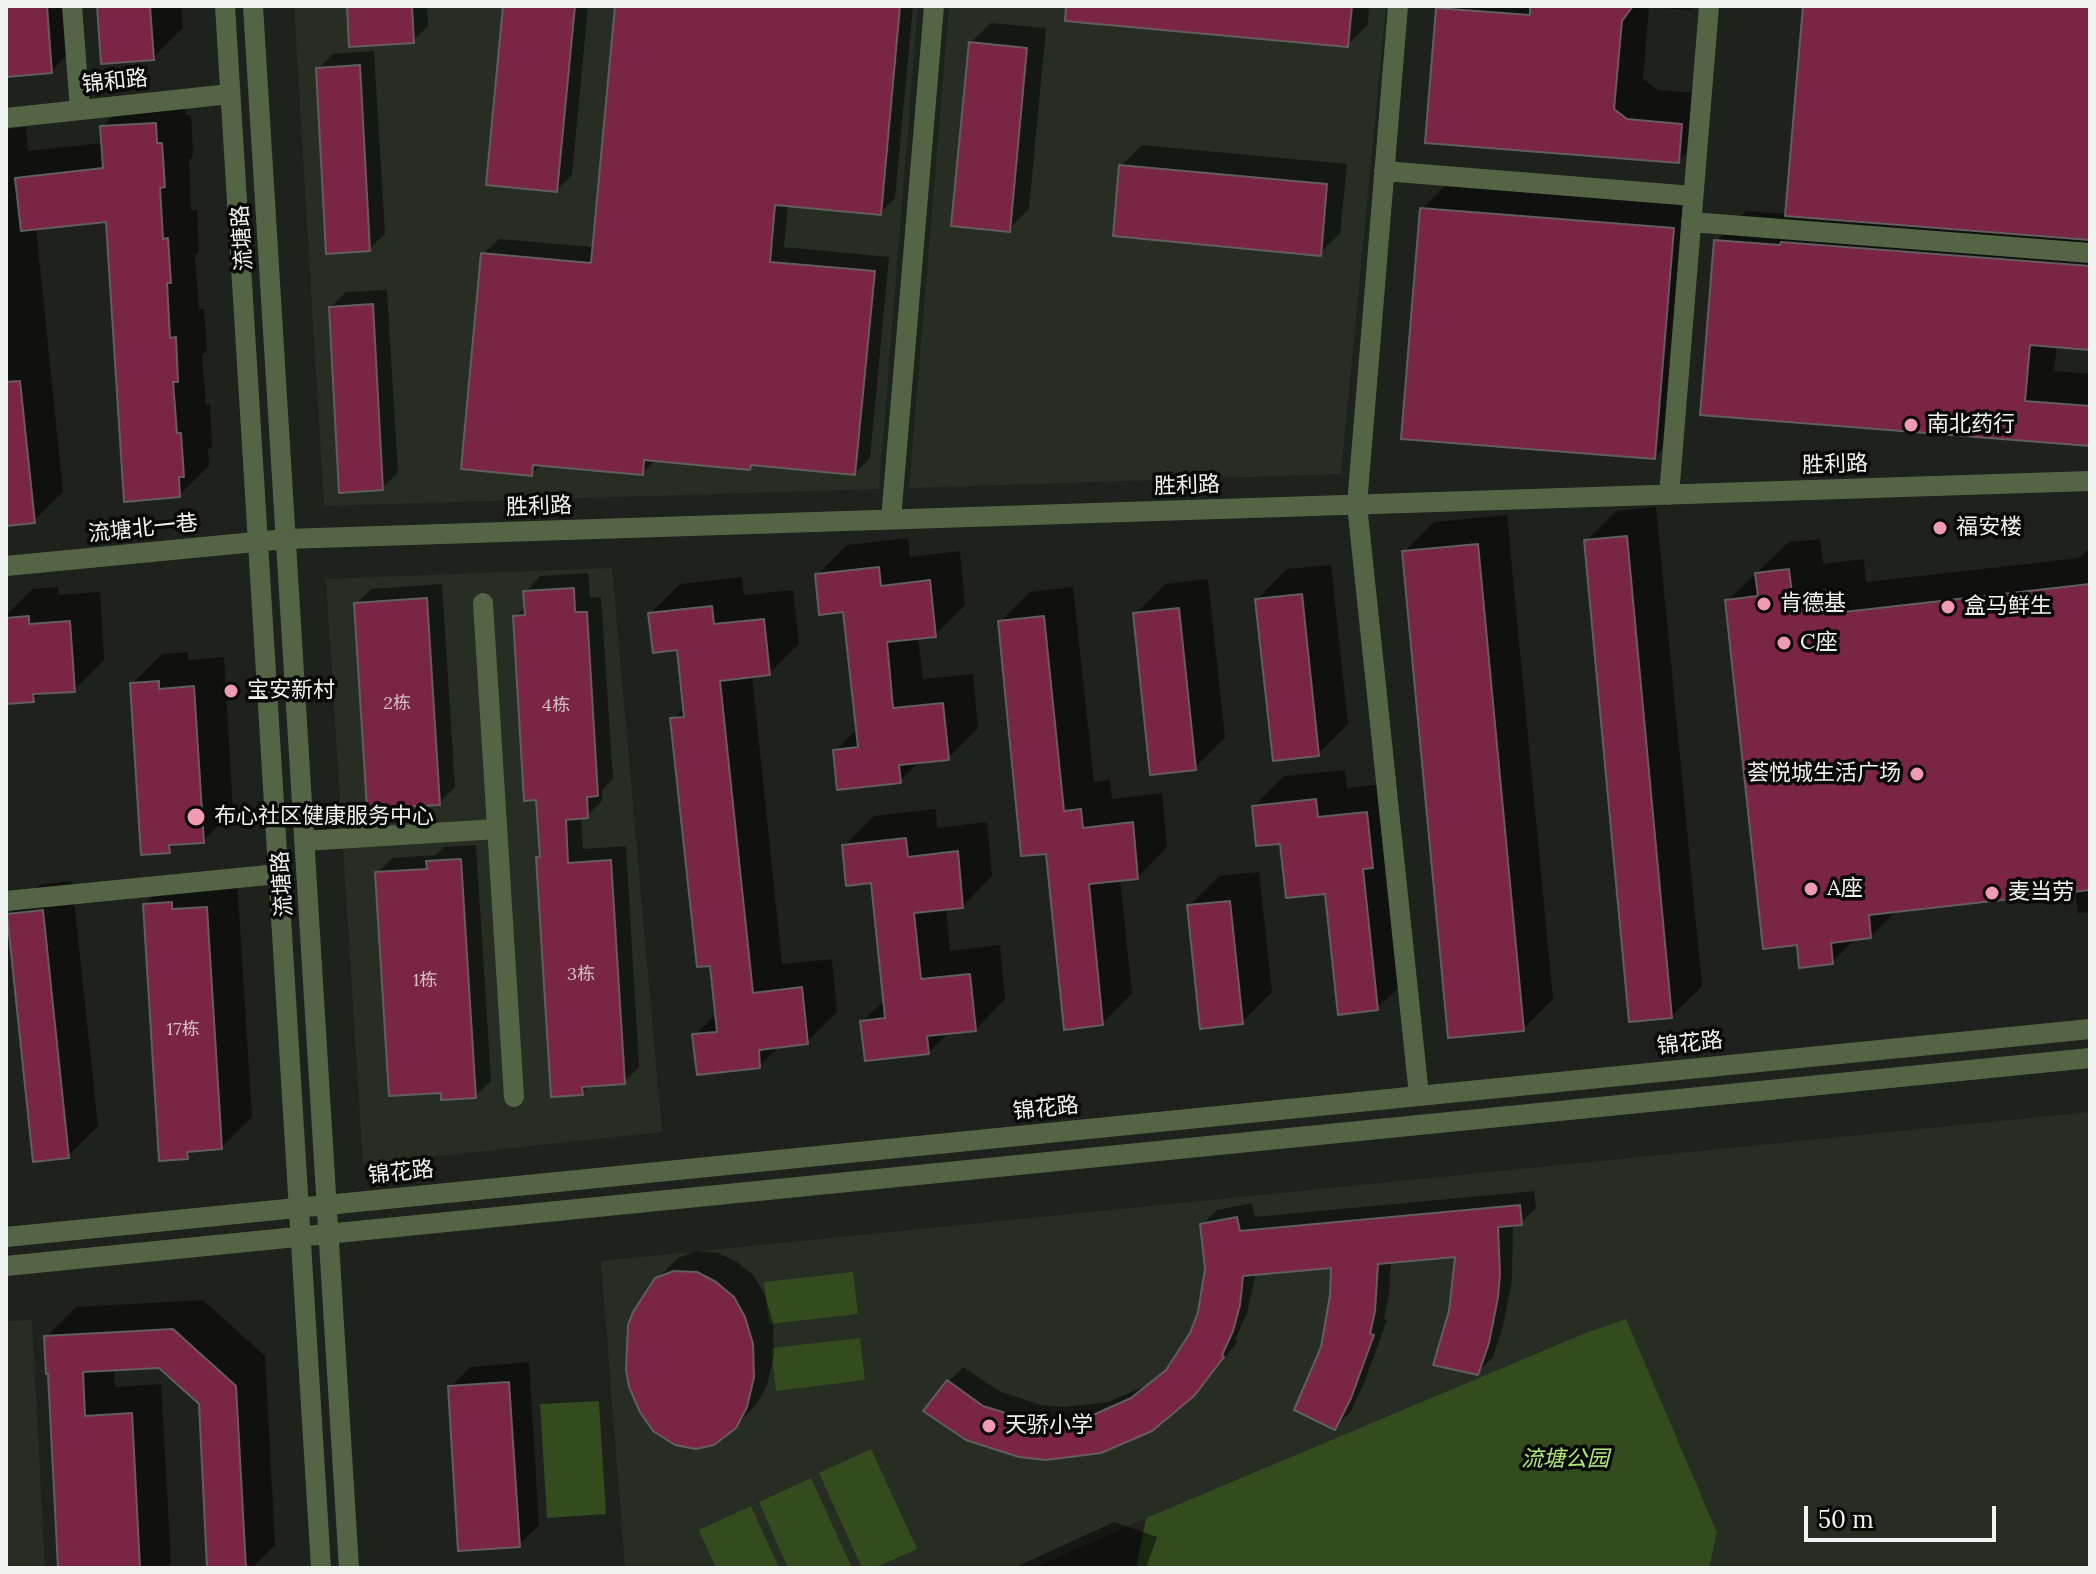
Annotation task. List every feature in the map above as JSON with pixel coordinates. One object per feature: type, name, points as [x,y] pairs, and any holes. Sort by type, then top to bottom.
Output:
[{"type":"street","points":[[72,6],[80,110]]},
{"type":"street","name":"流塘路","points":[[225,6],[321,1568]]},
{"type":"street","name":"流塘路","points":[[253,6],[349,1568]]},
{"type":"street","points":[[891,519],[934,6]]},
{"type":"street","points":[[1398,6],[1357,505],[1419,1095]]},
{"type":"street","points":[[1669,495],[1709,6]]},
{"type":"street","name":"锦和路","points":[[6,118],[230,94]]},
{"type":"street","points":[[1384,171],[1693,196]]},
{"type":"street","points":[[1691,222],[2090,253]]},
{"type":"street","name":"胜利路","points":[[286,539],[2090,481]]},
{"type":"street","name":"流塘北一巷","points":[[6,566],[286,539]]},
{"type":"street","points":[[483,603],[514,1097]]},
{"type":"street","points":[[304,841],[497,829]]},
{"type":"street","points":[[6,901],[278,874]]},
{"type":"street","name":"锦花路","points":[[6,1237],[2090,1029]]},
{"type":"street","points":[[6,1266],[2090,1058]]},
{"type":"shaded area","points":[[294,6],[918,6],[879,489],[324,506]]},
{"type":"shaded area","points":[[949,6],[1386,6],[1341,474],[909,488]]},
{"type":"shaded area","points":[[612,568],[662,1132],[363,1164],[326,579]]},
{"type":"shaded area","points":[[2090,1112],[2090,1568],[1709,1568],[1717,1533],[1583,1334],[1034,1568],[625,1568],[601,1261]]},
{"type":"shaded area","points":[[32,1320],[45,1568],[6,1568],[6,1321]]},
{"type":"green space","points":[[853,1272],[858,1314],[769,1324],[764,1282]]},
{"type":"green space","name":"流塘公园","points":[[1626,1319],[1717,1533],[1709,1568],[1136,1568],[1146,1518],[1583,1334]]},
{"type":"green space","points":[[860,1338],[865,1380],[776,1391],[771,1348]]},
{"type":"green space","points":[[599,1401],[606,1514],[547,1518],[540,1404]]},
{"type":"green space","points":[[871,1449],[917,1549],[874,1568],[862,1568],[819,1473]]},
{"type":"green space","points":[[811,1478],[852,1568],[788,1568],[759,1502]]},
{"type":"green space","points":[[751,1506],[779,1568],[716,1568],[699,1530]]},
{"type":"building","points":[[6,6],[47,6],[52,73],[6,77]]},
{"type":"building","points":[[97,6],[150,6],[154,60],[101,64]]},
{"type":"building","points":[[347,6],[412,6],[414,43],[349,47]]},
{"type":"building","points":[[503,6],[575,6],[557,192],[486,185]]},
{"type":"building","points":[[615,6],[900,6],[881,215],[775,205],[770,262],[875,271],[855,475],[751,465],[750,470],[644,460],[643,475],[533,465],[532,476],[461,469],[481,253],[591,263]]},
{"type":"building","points":[[1066,6],[1352,6],[1348,47],[1065,21]]},
{"type":"building","points":[[1530,6],[1633,6],[1622,21],[1614,109],[1627,119],[1682,124],[1679,163],[1425,143],[1436,8],[1530,15]]},
{"type":"building","points":[[1803,6],[2090,6],[2090,240],[1785,216]]},
{"type":"building","points":[[969,42],[1027,48],[1010,232],[951,226]]},
{"type":"building","points":[[360,65],[370,251],[326,254],[316,68]]},
{"type":"building","points":[[156,123],[157,143],[162,143],[165,187],[160,188],[163,239],[168,238],[170,338],[176,337],[178,382],[173,382],[184,477],[179,477],[180,497],[124,502],[106,222],[21,231],[15,178],[103,168],[100,126]]},
{"type":"building","points":[[1119,165],[1327,184],[1321,256],[1113,236]]},
{"type":"building","points":[[1420,208],[1674,228],[1655,459],[1401,439]]},
{"type":"building","points":[[1714,240],[1780,245],[1781,242],[2090,266],[2090,350],[2030,345],[2025,401],[2090,406],[2090,446],[1700,415]]},
{"type":"building","points":[[373,304],[383,490],[339,493],[329,307]]},
{"type":"building","points":[[20,381],[35,523],[6,526],[6,382]]},
{"type":"building","points":[[1627,536],[1672,1018],[1629,1022],[1584,540]]},
{"type":"building","points":[[1478,544],[1524,1031],[1448,1038],[1402,551]]},
{"type":"building","points":[[879,567],[881,586],[930,580],[936,637],[887,642],[893,708],[943,703],[949,760],[899,765],[901,783],[837,790],[833,750],[858,747],[843,612],[819,615],[815,574]]},
{"type":"building","name":"荟悦城生活广场","points":[[1789,569],[1792,594],[1833,590],[1835,613],[2090,584],[2090,890],[1869,915],[1871,938],[1831,943],[1833,964],[1799,968],[1797,945],[1763,949],[1725,600],[1758,596],[1755,573]]},
{"type":"building","points":[[574,588],[575,612],[587,612],[598,796],[587,797],[588,818],[566,820],[568,863],[611,860],[625,1084],[582,1087],[583,1095],[551,1097],[536,857],[540,857],[536,800],[524,801],[513,616],[525,615],[523,591]]},
{"type":"building","points":[[1302,594],[1319,756],[1273,761],[1255,599]]},
{"type":"building","points":[[427,598],[440,805],[367,809],[354,603]]},
{"type":"building","points":[[712,606],[714,624],[764,619],[770,675],[720,681],[753,993],[802,987],[808,1044],[759,1050],[760,1068],[697,1075],[692,1034],[717,1032],[710,966],[697,967],[670,718],[684,717],[677,650],[653,653],[648,613]]},
{"type":"building","points":[[1179,608],[1196,770],[1150,775],[1133,613]]},
{"type":"building","points":[[29,616],[29,624],[70,621],[75,692],[33,694],[34,702],[6,704],[6,618]]},
{"type":"building","points":[[1044,616],[1064,811],[1081,809],[1083,828],[1133,822],[1138,879],[1089,884],[1103,1025],[1064,1030],[1046,854],[1021,856],[998,621]]},
{"type":"building","points":[[159,681],[159,689],[194,686],[204,843],[169,845],[170,853],[141,855],[130,683]]},
{"type":"building","points":[[1316,799],[1318,817],[1367,812],[1373,868],[1363,869],[1378,1010],[1338,1015],[1325,894],[1286,898],[1280,844],[1256,846],[1252,806]]},
{"type":"building","points":[[906,838],[908,857],[958,851],[963,908],[914,913],[921,979],[970,974],[976,1031],[927,1036],[929,1054],[865,1061],[860,1021],[885,1018],[871,883],[846,886],[842,845]]},
{"type":"building","points":[[461,859],[476,1098],[441,1100],[441,1093],[389,1096],[375,872],[427,869],[426,861]]},
{"type":"building","points":[[1230,901],[1243,1024],[1200,1029],[1187,905]]},
{"type":"building","points":[[172,902],[172,909],[207,907],[222,1149],[187,1152],[188,1159],[159,1161],[143,904]]},
{"type":"building","points":[[43,910],[69,1158],[33,1162],[7,914]]},
{"type":"building","points":[[1520,1205],[1522,1225],[1498,1227],[1498,1297],[1489,1343],[1478,1375],[1433,1365],[1449,1311],[1455,1257],[1378,1264],[1370,1334],[1374,1335],[1351,1398],[1335,1430],[1294,1410],[1321,1347],[1331,1268],[1243,1276],[1240,1305],[1222,1355],[1224,1357],[1194,1396],[1152,1431],[1101,1453],[1046,1460],[1019,1457],[966,1440],[923,1411],[947,1380],[983,1406],[1025,1419],[1047,1421],[1091,1416],[1131,1398],[1166,1370],[1190,1333],[1198,1312],[1205,1269],[1200,1224],[1237,1217],[1240,1231]]},
{"type":"building","points":[[674,1271],[697,1272],[734,1297],[745,1317],[753,1344],[754,1377],[747,1407],[736,1428],[714,1445],[696,1449],[675,1445],[653,1431],[640,1412],[629,1387],[626,1370],[628,1325],[633,1312],[655,1278]]},
{"type":"building","points":[[173,1329],[236,1386],[246,1568],[207,1568],[199,1404],[159,1368],[83,1372],[85,1416],[132,1413],[140,1568],[58,1568],[44,1336]]},
{"type":"building","points":[[509,1382],[520,1547],[458,1551],[448,1386]]},
{"type":"place","name":"南北药行","points":[[1911,425]]},
{"type":"place","name":"福安楼","points":[[1940,528]]},
{"type":"place","name":"肯德基","points":[[1764,604]]},
{"type":"place","name":"盒马鲜生","points":[[1948,607]]},
{"type":"place","name":"C座","points":[[1784,643]]},
{"type":"place","name":"宝安新村","points":[[231,691]]},
{"type":"place","name":"荟悦城生活广场","points":[[1917,774]]},
{"type":"place","name":"布心社区健康服务中心","points":[[196,817]]},
{"type":"place","name":"A座","points":[[1811,889]]},
{"type":"place","name":"麦当劳","points":[[1992,893]]},
{"type":"place","name":"天骄小学","points":[[989,1426]]}]
